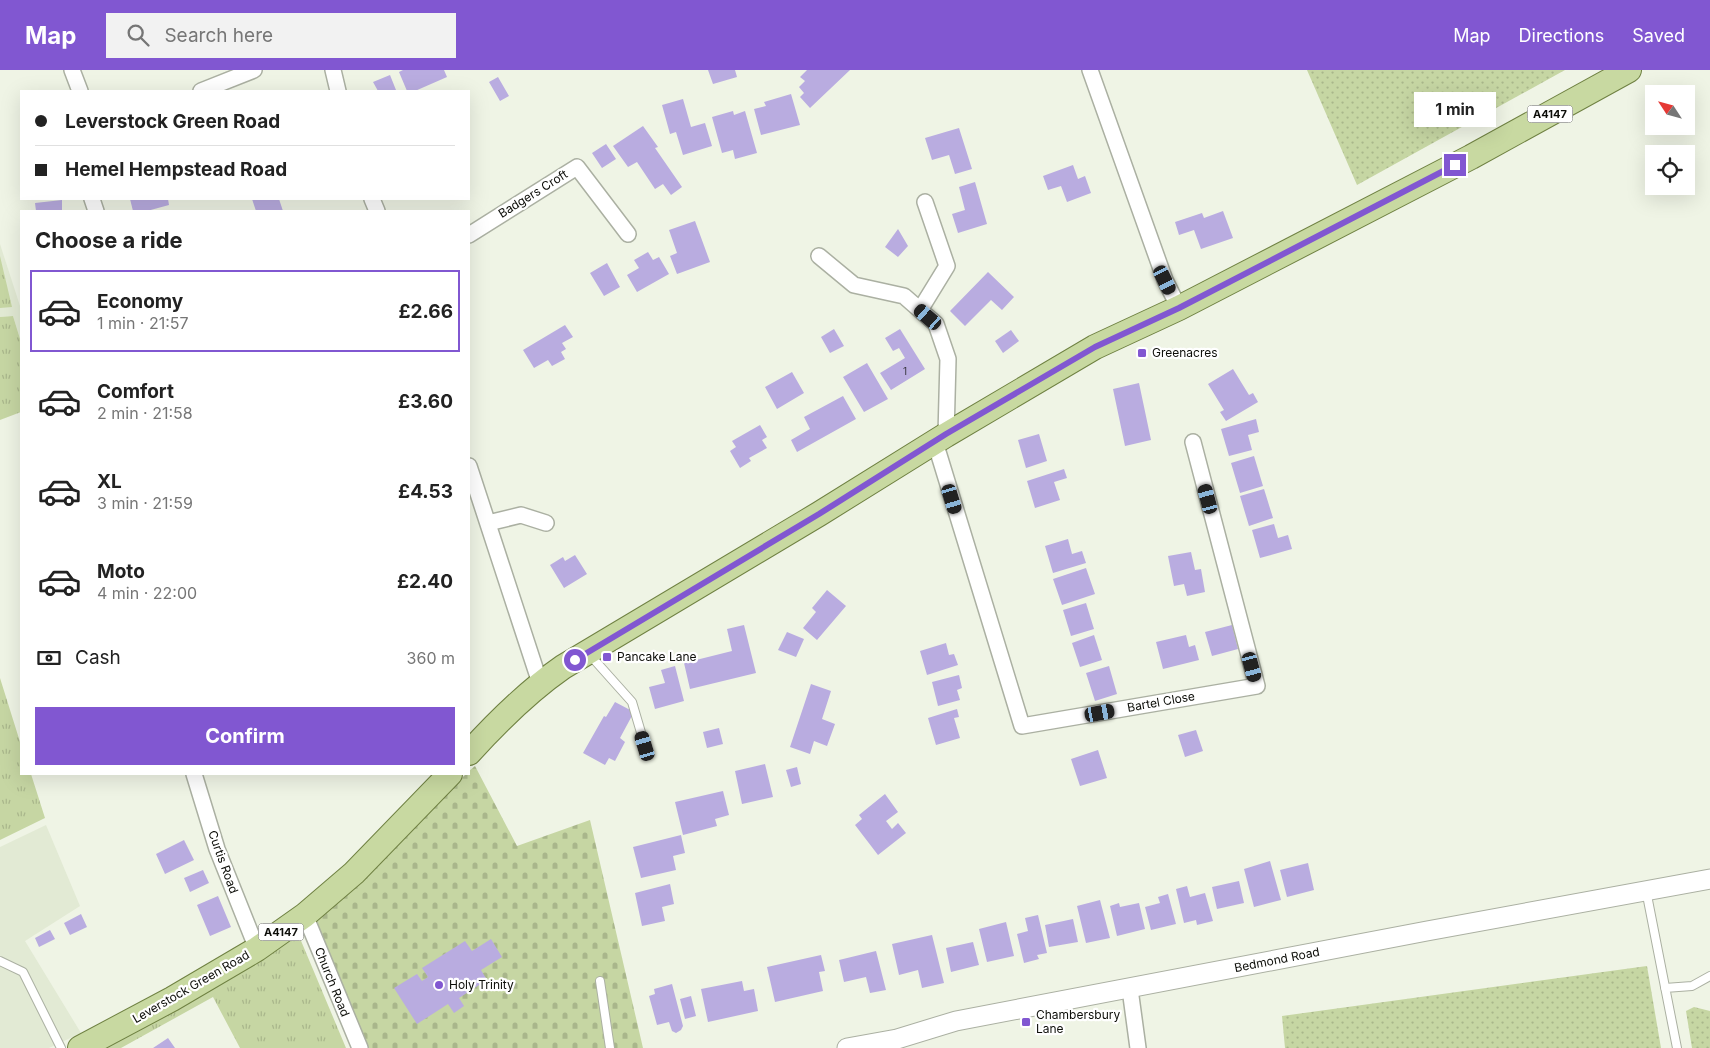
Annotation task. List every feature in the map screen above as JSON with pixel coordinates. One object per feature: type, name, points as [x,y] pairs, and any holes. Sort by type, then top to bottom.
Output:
[{"type":"main road","name":"A4147","points":[[470,752],[502,716],[540,683],[587,652],[1095,347],[1179,308],[1471,157],[1629,70]]},
{"type":"main road","name":"Leverstock Green Road","points":[[80,1048],[172,999],[257,949],[305,916],[354,872],[449,775]]},
{"type":"street","points":[[72,70],[80,90]]},
{"type":"street","points":[[204,90],[254,70]]},
{"type":"street","points":[[333,70],[338,90]]},
{"type":"street","points":[[1090,70],[1165,280],[1179,308]]},
{"type":"street","name":"Badgers Croft","points":[[470,234],[577,167],[628,234]]},
{"type":"street","points":[[920,310],[946,266],[925,202]]},
{"type":"street","points":[[818,256],[854,285],[904,296],[936,324],[948,359],[941,438]]},
{"type":"street","name":"Bartel Close","points":[[941,438],[1022,726],[1257,686],[1193,442]]},
{"type":"street","points":[[470,469],[540,683]]},
{"type":"street","points":[[488,523],[521,515],[546,523]]},
{"type":"street","name":"Curtis Road","points":[[194,775],[217,850],[257,949]]},
{"type":"street","name":"Bedmond Road","points":[[847,1048],[897,1044],[956,1020],[1710,879]]},
{"type":"street","name":"Church Road","points":[[305,916],[360,1048]]},
{"type":"street","points":[[1130,988],[1138,1048]]},
{"type":"lane","points":[[587,652],[632,702],[645,746]]},
{"type":"lane","points":[[1646,890],[1677,1048]]},
{"type":"lane","points":[[0,961],[23,972],[61,1048]]},
{"type":"lane","points":[[1665,988],[1692,986],[1710,976]]},
{"type":"lane","points":[[600,981],[610,1048]]},
{"type":"shaded area","points":[[0,244],[20,306],[20,339],[13,316],[0,317]]},
{"type":"shaded area","points":[[46,825],[80,906],[25,941],[81,1033],[49,1048],[0,1048],[0,847]]},
{"type":"green space","points":[[1307,70],[1565,70],[1357,185]]},
{"type":"green space","points":[[0,256],[12,307],[0,308]]},
{"type":"green space","points":[[13,316],[20,339],[20,412],[0,420],[0,317]]},
{"type":"green space","points":[[0,678],[20,742],[20,775],[31,775],[45,818],[0,840]]},
{"type":"green space","points":[[475,766],[517,846],[590,820],[643,1048],[365,1048],[313,921],[465,775],[470,775],[470,770]]},
{"type":"green space","points":[[299,936],[346,1048],[240,1048],[213,997],[121,1048],[106,1048]]},
{"type":"green space","points":[[1647,966],[1661,1048],[1285,1048],[1282,1016]]},
{"type":"green space","points":[[1694,1007],[1710,1011],[1710,1048],[1692,1048],[1686,1011]]},
{"type":"building","points":[[403,70],[444,70],[447,77],[417,90],[407,90],[399,72]]},
{"type":"building","points":[[708,70],[735,70],[737,77],[713,84]]},
{"type":"building","points":[[807,70],[850,70],[810,108],[800,97],[804,93],[799,87],[805,81],[800,77]]},
{"type":"building","points":[[390,75],[396,90],[377,90],[373,82]]},
{"type":"building","points":[[498,77],[509,96],[500,101],[489,82]]},
{"type":"building","points":[[791,94],[800,125],[761,135],[754,109],[766,106],[764,102]]},
{"type":"building","points":[[683,99],[691,127],[705,123],[712,146],[683,155],[676,132],[670,134],[662,105]]},
{"type":"building","points":[[733,111],[734,115],[745,111],[757,153],[735,159],[733,150],[722,153],[712,117]]},
{"type":"building","points":[[643,126],[658,147],[655,148],[682,187],[671,195],[663,184],[655,189],[637,162],[628,167],[613,146]]},
{"type":"building","points":[[959,128],[972,169],[955,174],[949,155],[932,160],[925,138]]},
{"type":"building","points":[[606,144],[616,159],[602,168],[592,153]]},
{"type":"building","points":[[1073,165],[1078,179],[1085,176],[1091,193],[1067,202],[1061,186],[1048,190],[1043,176]]},
{"type":"building","points":[[975,182],[987,224],[958,233],[952,214],[965,210],[959,187]]},
{"type":"building","points":[[62,200],[62,210],[36,210],[35,203]]},
{"type":"building","points":[[130,200],[168,200],[169,205],[151,210],[133,210]]},
{"type":"building","points":[[252,200],[279,200],[283,210],[256,210]]},
{"type":"building","points":[[1223,211],[1233,238],[1201,249],[1194,230],[1179,235],[1175,222],[1202,213],[1204,218]]},
{"type":"building","points":[[695,221],[710,262],[677,274],[670,256],[677,253],[669,230]]},
{"type":"building","points":[[898,229],[908,246],[898,257],[885,247]]},
{"type":"building","points":[[648,252],[653,260],[659,257],[669,274],[637,292],[627,275],[639,268],[634,260]]},
{"type":"building","points":[[607,263],[620,287],[604,296],[590,273]]},
{"type":"building","points":[[988,272],[1014,297],[1002,310],[991,300],[965,326],[950,311]]},
{"type":"building","points":[[565,325],[573,337],[562,343],[566,349],[561,352],[565,359],[552,366],[548,360],[534,368],[523,350]]},
{"type":"building","points":[[834,329],[844,346],[830,353],[821,337]]},
{"type":"building","points":[[900,329],[925,369],[891,390],[880,373],[905,358],[899,348],[893,351],[885,338]]},
{"type":"building","points":[[1011,330],[1019,341],[1003,353],[995,341]]},
{"type":"building","points":[[867,363],[888,399],[864,412],[843,377]]},
{"type":"building","points":[[1233,369],[1249,395],[1253,393],[1258,402],[1226,421],[1220,412],[1224,410],[1208,384]]},
{"type":"building","points":[[792,372],[804,393],[777,409],[765,387]]},
{"type":"building","points":[[1139,383],[1151,440],[1125,446],[1113,389]]},
{"type":"building","points":[[843,396],[856,419],[797,452],[791,440],[810,429],[804,417]]},
{"type":"building","points":[[1256,419],[1259,432],[1248,435],[1252,450],[1229,456],[1221,429]]},
{"type":"building","points":[[760,425],[767,437],[762,440],[767,448],[749,458],[751,461],[740,468],[730,451],[736,447],[732,441]]},
{"type":"building","points":[[1039,434],[1047,461],[1026,468],[1018,440]]},
{"type":"building","points":[[1254,456],[1263,486],[1240,493],[1231,463]]},
{"type":"building","points":[[1064,469],[1067,478],[1054,482],[1060,500],[1035,508],[1027,481]]},
{"type":"building","points":[[1264,489],[1273,518],[1249,526],[1240,496]]},
{"type":"building","points":[[1274,524],[1278,538],[1288,535],[1292,549],[1260,558],[1252,530]]},
{"type":"building","points":[[1068,539],[1072,554],[1082,551],[1086,563],[1053,573],[1045,546]]},
{"type":"building","points":[[1191,552],[1195,570],[1201,569],[1205,592],[1187,596],[1184,584],[1174,586],[1168,556]]},
{"type":"building","points":[[575,555],[587,574],[564,588],[550,565],[563,557],[565,561]]},
{"type":"building","points":[[1086,568],[1095,594],[1062,605],[1053,579]]},
{"type":"building","points":[[827,590],[846,606],[817,640],[803,628],[816,612],[812,608]]},
{"type":"building","points":[[1086,603],[1094,629],[1071,636],[1063,610]]},
{"type":"building","points":[[744,625],[756,673],[690,689],[684,663],[732,651],[727,629]]},
{"type":"building","points":[[1232,625],[1238,649],[1212,656],[1205,632]]},
{"type":"building","points":[[787,632],[804,639],[796,657],[778,650]]},
{"type":"building","points":[[1094,635],[1102,660],[1080,667],[1072,643]]},
{"type":"building","points":[[1186,635],[1189,647],[1195,645],[1199,660],[1163,669],[1156,642]]},
{"type":"building","points":[[946,643],[949,655],[954,654],[958,665],[927,675],[920,651]]},
{"type":"building","points":[[675,666],[684,701],[655,709],[649,687],[665,683],[661,670]]},
{"type":"building","points":[[1109,666],[1117,694],[1095,701],[1086,673]]},
{"type":"building","points":[[959,675],[962,688],[957,690],[960,700],[938,706],[932,682]]},
{"type":"building","points":[[811,684],[831,691],[822,719],[835,724],[827,746],[814,741],[810,754],[790,747]]},
{"type":"building","points":[[615,702],[634,712],[620,738],[625,742],[615,761],[609,758],[605,765],[583,753],[604,716],[606,717]]},
{"type":"building","points":[[957,709],[959,717],[954,718],[960,738],[936,745],[928,718]]},
{"type":"building","points":[[719,728],[723,744],[707,748],[703,732]]},
{"type":"building","points":[[1196,730],[1203,751],[1185,757],[1178,735]]},
{"type":"building","points":[[1098,750],[1107,778],[1080,786],[1071,759]]},
{"type":"building","points":[[765,764],[773,797],[742,804],[735,771]]},
{"type":"building","points":[[797,767],[801,784],[791,787],[786,770]]},
{"type":"building","points":[[723,791],[729,815],[715,819],[717,826],[683,835],[675,802]]},
{"type":"building","points":[[885,794],[898,812],[886,821],[892,829],[898,823],[906,833],[878,855],[855,825],[862,819],[859,815]]},
{"type":"building","points":[[681,835],[685,853],[673,856],[676,870],[641,878],[633,847]]},
{"type":"building","points":[[184,840],[194,860],[165,874],[156,854]]},
{"type":"building","points":[[1270,861],[1281,900],[1254,907],[1244,869]]},
{"type":"building","points":[[1308,863],[1314,890],[1287,897],[1280,870]]},
{"type":"building","points":[[203,870],[209,883],[190,892],[184,878]]},
{"type":"building","points":[[1239,881],[1244,903],[1217,909],[1212,887]]},
{"type":"building","points":[[670,884],[674,904],[662,907],[665,921],[642,926],[635,893]]},
{"type":"building","points":[[1187,886],[1190,897],[1205,893],[1213,921],[1197,925],[1196,920],[1184,923],[1176,889]]},
{"type":"building","points":[[1168,894],[1176,924],[1151,930],[1145,907],[1160,903],[1158,897]]},
{"type":"building","points":[[218,896],[231,927],[210,936],[197,905]]},
{"type":"building","points":[[1100,900],[1110,938],[1086,943],[1077,906]]},
{"type":"building","points":[[1119,903],[1120,907],[1139,903],[1145,929],[1117,936],[1110,906]]},
{"type":"building","points":[[81,914],[87,927],[70,935],[64,923]]},
{"type":"building","points":[[1038,915],[1047,953],[1037,955],[1039,959],[1024,963],[1017,934],[1028,931],[1025,918]]},
{"type":"building","points":[[1073,919],[1078,942],[1049,947],[1045,925]]},
{"type":"building","points":[[1006,922],[1014,956],[987,962],[979,929]]},
{"type":"building","points":[[50,930],[55,939],[39,947],[35,938]]},
{"type":"building","points":[[932,935],[944,983],[922,988],[918,970],[899,975],[892,944]]},
{"type":"building","name":"Holy Trinity","points":[[491,939],[502,957],[481,970],[487,980],[459,998],[464,1006],[454,1013],[448,1004],[417,1024],[394,988],[417,974],[422,981],[428,977],[422,968],[465,941],[472,951]]},
{"type":"building","points":[[973,942],[979,965],[951,972],[946,948]]},
{"type":"building","points":[[876,951],[886,990],[870,993],[866,977],[844,982],[839,960]]},
{"type":"building","points":[[821,955],[825,971],[819,972],[823,991],[775,1002],[767,967]]},
{"type":"building","points":[[742,981],[744,991],[754,989],[758,1011],[708,1022],[701,989]]},
{"type":"building","points":[[672,984],[683,1026],[676,1033],[672,1031],[669,1022],[657,1025],[649,996],[655,994],[654,989]]},
{"type":"building","points":[[691,996],[696,1016],[685,1019],[680,999]]},
{"type":"building","points":[[168,1038],[175,1048],[153,1048]]},
{"type":"place","name":"Greenacres","points":[[1142,353]]},
{"type":"place","name":"Pancake Lane","points":[[607,657]]},
{"type":"place","name":"Holy Trinity","points":[[439,985]]},
{"type":"place","name":"Chambersbury Lane","points":[[1026,1022]]},
{"type":"route","points":[[575,660],[819,514],[946,434],[1095,347],[1179,308],[1455,165]]}]
